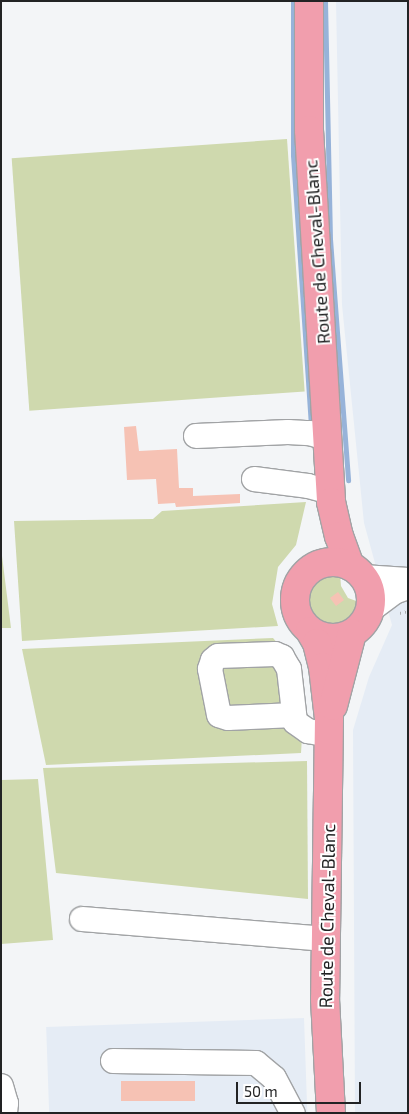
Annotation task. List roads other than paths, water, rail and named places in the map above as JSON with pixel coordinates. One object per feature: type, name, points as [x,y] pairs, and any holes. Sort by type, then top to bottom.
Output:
[{"type":"main road","name":"Route de Cheval-Blanc","points":[[309,1],[309,130],[330,497],[338,536],[357,571]]},
{"type":"main road","name":"Route de Cheval-Blanc","points":[[314,566],[330,497]]},
{"type":"main road","points":[[332,562],[357,571],[371,594],[369,611],[359,627],[352,633],[331,638],[310,631],[298,616],[294,597],[300,579],[314,566],[332,562]]},
{"type":"main road","name":"Route de Cheval-Blanc","points":[[310,631],[317,643],[323,667],[329,727],[325,999],[331,1113]]},
{"type":"main road","name":"Route de Cheval-Blanc","points":[[329,727],[352,633]]},
{"type":"street","points":[[196,436],[288,432],[310,433],[328,439]]},
{"type":"street","points":[[254,479],[308,486],[330,497]]},
{"type":"street","points":[[357,571],[408,580]]},
{"type":"street","points":[[369,611],[394,592],[408,587]]},
{"type":"street","points":[[294,715],[295,722],[308,731],[329,727]]},
{"type":"street","points":[[82,919],[326,939]]},
{"type":"street","points":[[113,1061],[256,1063],[274,1078],[293,1113]]},
{"type":"street","points":[[1,1086],[6,1104],[5,1113]]},
{"type":"waterway","points":[[293,1],[293,155],[311,424]]},
{"type":"waterway","points":[[325,1],[330,239],[348,480]]}]
